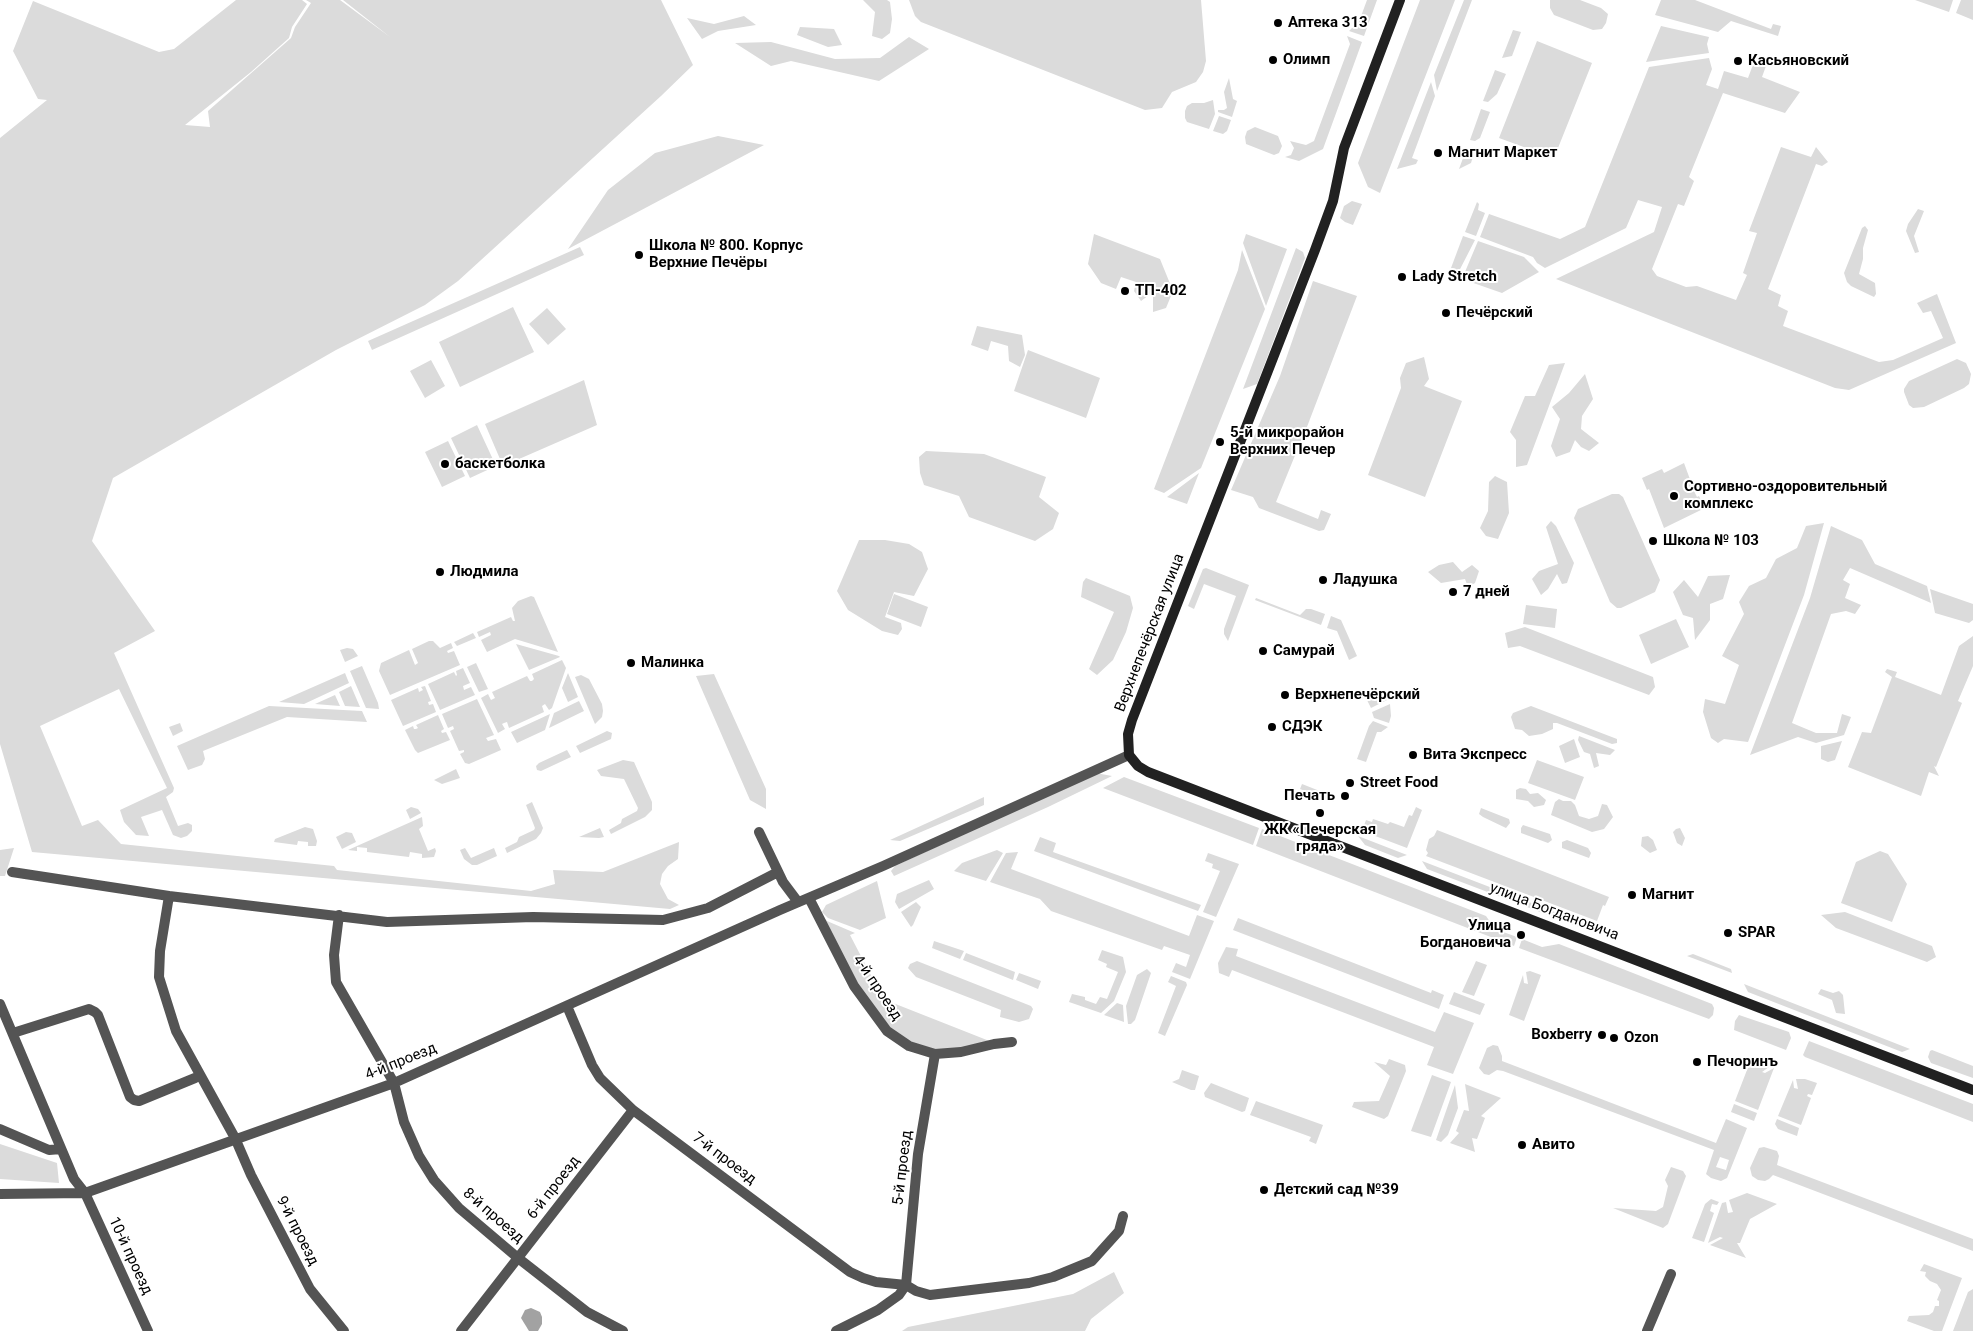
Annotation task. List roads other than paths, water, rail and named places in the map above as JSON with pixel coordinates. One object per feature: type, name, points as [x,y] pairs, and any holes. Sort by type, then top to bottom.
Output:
[{"type":"street","name":"Верхнепечёрская улица","points":[[1129,755],[1128,734],[1132,720],[1315,250],[1338,184],[1344,148],[1400,0]]},
{"type":"street","points":[[759,832],[783,882],[798,902],[1129,755]]},
{"type":"street","name":"улица Богдановича","points":[[1129,755],[1138,766],[1148,772],[1973,1090]]},
{"type":"street","points":[[12,872],[169,896],[387,922],[533,917],[663,920],[708,908],[778,872]]},
{"type":"street","name":"9-й проезд","points":[[169,896],[160,951],[159,976],[176,1031],[236,1138],[251,1175],[310,1289],[344,1331]]},
{"type":"street","name":"4-й проезд","points":[[809,898],[854,986],[886,1031],[909,1046],[935,1054],[962,1052],[994,1044],[1012,1042]]},
{"type":"street","name":"4-й проезд","points":[[0,1194],[85,1193],[394,1082],[798,902]]},
{"type":"street","name":"8-й проезд","points":[[339,915],[334,955],[336,982],[394,1082],[404,1122],[419,1156],[434,1180],[459,1208],[518,1258],[587,1312],[623,1331]]},
{"type":"street","name":"10-й проезд","points":[[0,1004],[74,1179],[85,1193],[148,1331]]},
{"type":"street","name":"7-й проезд","points":[[567,1006],[592,1065],[600,1078],[633,1110],[850,1272],[876,1282],[906,1285]]},
{"type":"street","points":[[13,1033],[89,1009],[98,1015],[130,1097],[134,1100],[139,1101],[195,1078]]},
{"type":"street","name":"5-й проезд","points":[[906,1285],[918,1154],[935,1054]]},
{"type":"street","name":"6-й проезд","points":[[461,1331],[633,1110]]},
{"type":"street","points":[[0,1129],[49,1150],[61,1148]]},
{"type":"street","points":[[836,1331],[878,1310],[899,1295],[906,1285],[916,1291],[930,1295],[1029,1283],[1053,1277],[1092,1261],[1119,1231],[1123,1216]]},
{"type":"street","points":[[1647,1331],[1670,1274]]},
{"type":"place","name":"Аптека 313","points":[[1278,23]]},
{"type":"place","name":"Олимп","points":[[1273,60]]},
{"type":"place","name":"Касьяновский","points":[[1738,61]]},
{"type":"place","name":"Магнит Маркет","points":[[1438,153]]},
{"type":"place","name":"Школа № 800. Корпус Верхние Печёры","points":[[639,255]]},
{"type":"place","name":"Lady Stretch","points":[[1402,277]]},
{"type":"place","name":"ТП-402","points":[[1125,291]]},
{"type":"place","name":"Печёрский","points":[[1446,313]]},
{"type":"place","name":"5-й микрорайон Верхних Печер","points":[[1220,442]]},
{"type":"place","name":"баскетболка","points":[[445,464]]},
{"type":"place","name":"Сортивно-оздоровительный комплекс","points":[[1674,496]]},
{"type":"place","name":"Школа № 103","points":[[1653,541]]},
{"type":"place","name":"Людмила","points":[[440,572]]},
{"type":"place","name":"Ладушка","points":[[1323,580]]},
{"type":"place","name":"7 дней","points":[[1453,592]]},
{"type":"place","name":"Самурай","points":[[1263,651]]},
{"type":"place","name":"Малинка","points":[[631,663]]},
{"type":"place","name":"Верхнепечёрский","points":[[1285,695]]},
{"type":"place","name":"СДЭК","points":[[1272,727]]},
{"type":"place","name":"Вита Экспресс","points":[[1413,755]]},
{"type":"place","name":"Street Food","points":[[1350,783]]},
{"type":"place","name":"Печать","points":[[1345,796]]},
{"type":"place","name":"ЖК «Печерская гряда»","points":[[1320,813]]},
{"type":"place","name":"Магнит","points":[[1632,895]]},
{"type":"place","name":"SPAR","points":[[1728,933]]},
{"type":"place","name":"Улица Богдановича","points":[[1521,935]]},
{"type":"place","name":"Boxberry","points":[[1602,1035]]},
{"type":"place","name":"Ozon","points":[[1614,1038]]},
{"type":"place","name":"Печоринъ","points":[[1697,1062]]},
{"type":"place","name":"Авито","points":[[1522,1145]]},
{"type":"place","name":"Детский сад №39","points":[[1264,1190]]}]
